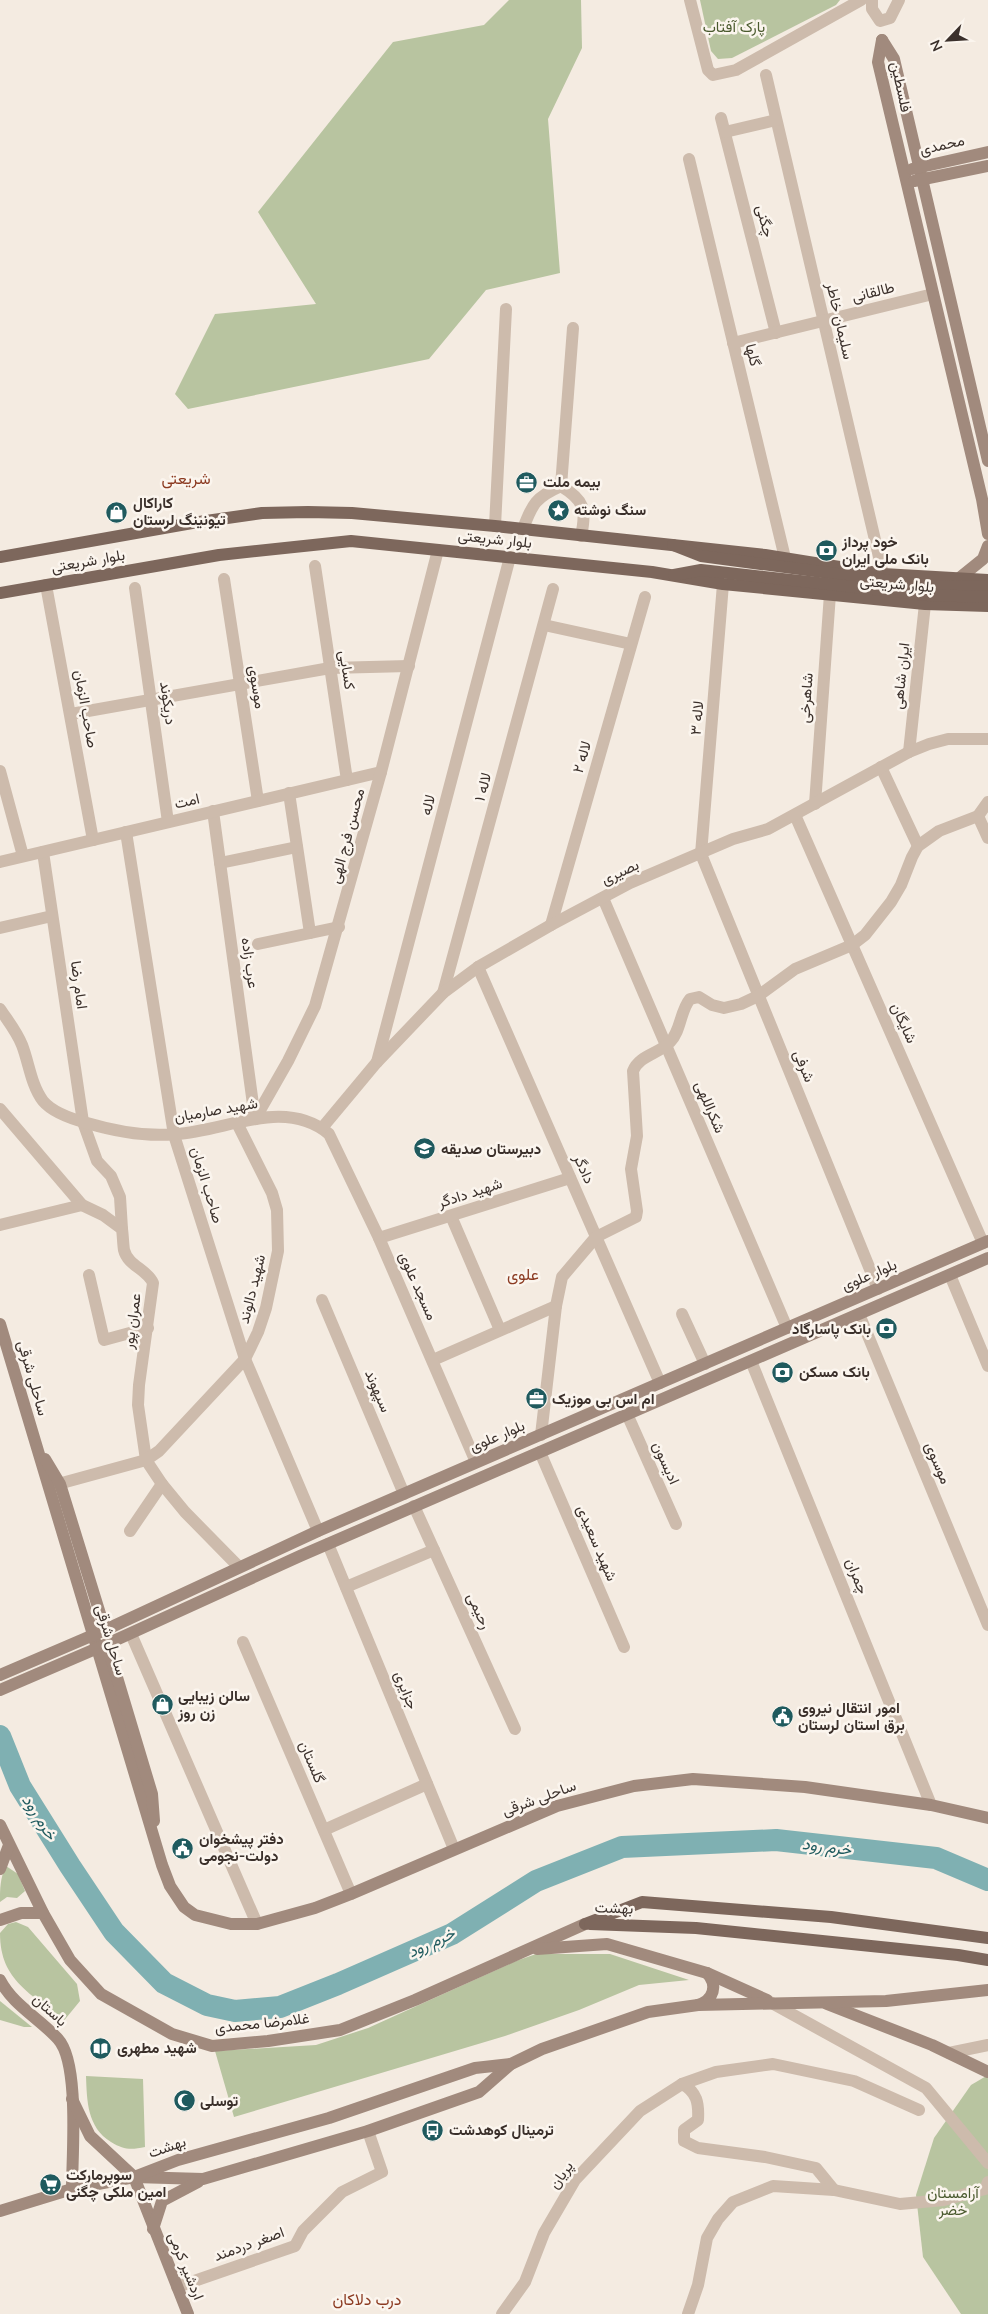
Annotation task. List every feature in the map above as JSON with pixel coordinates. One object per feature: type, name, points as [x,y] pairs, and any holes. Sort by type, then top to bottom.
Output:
[{"type":"main road","name":"فلسطین","points":[[882,40],[894,59],[988,461]]},
{"type":"main road","name":"فلسطین","points":[[882,40],[878,62],[988,534]]},
{"type":"main road","name":"محمدی","points":[[920,174],[988,152]]},
{"type":"main road","name":"محمدی","points":[[905,177],[988,166]]},
{"type":"main road","points":[[940,324],[955,321]]},
{"type":"main road","name":"بلوار شریعتی","points":[[0,557],[192,523],[262,513],[352,513],[495,526],[785,558],[916,578],[988,580]]},
{"type":"main road","name":"بلوار شریعتی","points":[[0,593],[130,570],[267,549],[351,541],[510,557],[674,576],[723,584],[905,600],[925,604],[988,606]]},
{"type":"main road","points":[[673,546],[701,556],[928,586],[988,588]]},
{"type":"main road","points":[[952,605],[947,602],[944,591],[946,585],[956,580],[983,559],[988,546]]},
{"type":"main road","points":[[674,576],[701,570],[927,594],[988,597]]},
{"type":"main road","points":[[905,600],[914,600],[921,594],[921,585],[916,578]]},
{"type":"main road","name":"بلوار علوی","points":[[0,1675],[105,1630],[318,1531],[986,1242]]},
{"type":"main road","points":[[0,1690],[131,1634],[414,1506],[988,1258]]},
{"type":"main road","name":"ساحلی شرقی","points":[[0,1324],[34,1442]]},
{"type":"main road","name":"ساحل شرقی","points":[[34,1442],[54,1485],[156,1848]]},
{"type":"main road","points":[[54,1485],[105,1630]]},
{"type":"main road","points":[[108,1644],[152,1794],[156,1848]]},
{"type":"main road","name":"ساحلی شرقی","points":[[156,1848],[170,1886],[184,1907],[195,1915],[212,1920],[230,1924],[257,1924],[315,1908],[351,1894],[556,1806],[634,1786],[692,1780],[805,1787],[932,1805],[988,1818]]},
{"type":"main road","name":"غلامرضا محمدی","points":[[0,1825],[43,1913],[70,1960],[101,1994],[172,2034],[212,2046],[268,2041],[340,2030],[415,2000],[585,1924]]},
{"type":"main road","points":[[0,1869],[10,1845]]},
{"type":"main road","name":"بهشت","points":[[585,1924],[642,1902],[831,1917],[988,1938]]},
{"type":"main road","points":[[0,1920],[21,1913],[43,1913]]},
{"type":"main road","name":"بهشت","points":[[585,1924],[696,1928],[958,1955],[988,1960]]},
{"type":"main road","points":[[527,1949],[607,1944],[706,1973],[770,2002]]},
{"type":"main road","points":[[698,2005],[710,1998],[713,1992],[712,1978],[706,1973]]},
{"type":"main road","name":"باستان","points":[[0,1980],[6,1993],[60,2041],[70,2069],[72,2189]]},
{"type":"main road","name":"بهشت","points":[[134,2177],[203,2179],[368,2131],[479,2092],[511,2064],[542,2049],[648,2012],[698,2005],[886,2001],[988,1990]]},
{"type":"main road","points":[[820,2002],[949,2053],[988,2072]]},
{"type":"main road","name":"بهشت","points":[[134,2177],[178,2160],[330,2118],[476,2068],[511,2064]]},
{"type":"main road","name":"باستان","points":[[72,2100],[90,2136],[134,2177]]},
{"type":"main road","points":[[330,2118],[336,2141]]},
{"type":"main road","points":[[0,2211],[72,2189],[134,2177]]},
{"type":"main road","name":"اردشیر کرمی","points":[[134,2177],[188,2314]]},
{"type":"main road","points":[[153,2229],[162,2201],[203,2179]]},
{"type":"street","points":[[690,0],[708,70],[713,75],[736,70],[861,0]]},
{"type":"street","points":[[872,0],[872,9],[880,21],[882,40]]},
{"type":"street","points":[[880,21],[890,18],[899,0]]},
{"type":"street","name":"سلیمان خاطر","points":[[766,75],[883,574]]},
{"type":"street","name":"چگنی","points":[[721,118],[776,333]]},
{"type":"street","points":[[725,132],[776,120]]},
{"type":"street","name":"گلها","points":[[689,159],[785,558]]},
{"type":"street","name":"طالقانی","points":[[734,343],[933,294]]},
{"type":"street","points":[[495,526],[506,309]]},
{"type":"street","points":[[561,486],[573,328]]},
{"type":"street","points":[[523,529],[531,507],[543,494],[561,486]]},
{"type":"street","points":[[561,486],[577,496],[584,519],[581,536]]},
{"type":"street","name":"محسن فرج الهی","points":[[254,1119],[288,1061],[315,1006],[382,772],[438,550]]},
{"type":"street","name":"لاله","points":[[377,1062],[510,557]]},
{"type":"street","name":"کسایی","points":[[315,566],[347,780]]},
{"type":"street","name":"موسوی","points":[[224,578],[258,801]]},
{"type":"street","name":"لاله ۳","points":[[701,854],[723,584]]},
{"type":"street","name":"صاحب الزمان","points":[[46,585],[93,840]]},
{"type":"street","name":"دریکوند","points":[[135,588],[168,822]]},
{"type":"street","name":"لاله ۱","points":[[443,993],[553,589]]},
{"type":"street","name":"شاهرخی","points":[[815,804],[830,594]]},
{"type":"street","name":"لاله ۲","points":[[551,925],[645,598]]},
{"type":"street","name":"ایران شاهی","points":[[909,752],[925,604]]},
{"type":"street","points":[[544,625],[631,644]]},
{"type":"street","points":[[70,714],[330,668],[409,666]]},
{"type":"street","name":"بصیری","points":[[322,1128],[377,1062],[443,993],[478,967],[630,883],[733,839],[768,829],[909,752],[948,739],[987,741]]},
{"type":"street","points":[[882,767],[918,846]]},
{"type":"street","points":[[0,771],[23,856]]},
{"type":"street","name":"امت","points":[[0,862],[382,772]]},
{"type":"street","points":[[290,794],[310,933]]},
{"type":"street","points":[[540,1435],[556,1306],[562,1277],[596,1237],[636,1217],[637,1211],[631,1169],[637,1136],[633,1071],[636,1063],[666,1046],[672,1040],[684,1006],[690,998],[699,997],[712,1006],[724,1008],[758,996],[795,969],[852,945],[870,930],[891,902],[901,885],[918,846],[939,830],[978,816],[988,802]]},
{"type":"street","name":"عرب زاده","points":[[213,811],[254,1119]]},
{"type":"street","name":"شایگان","points":[[795,815],[986,1242]]},
{"type":"street","points":[[978,816],[988,838]]},
{"type":"street","name":"صاحب الزمان","points":[[126,832],[174,1135],[245,1359],[318,1531]]},
{"type":"street","points":[[220,863],[297,847]]},
{"type":"street","name":"امام رضا","points":[[43,852],[83,1122],[98,1160],[111,1176],[120,1197],[122,1230]]},
{"type":"street","name":"شرفی","points":[[701,854],[878,1289]]},
{"type":"street","name":"شکراللهی","points":[[603,898],[787,1328]]},
{"type":"street","points":[[0,928],[52,916]]},
{"type":"street","points":[[258,944],[339,927]]},
{"type":"street","name":"دادگر","points":[[478,967],[660,1383]]},
{"type":"street","name":"شهید صارمیان","points":[[0,1010],[22,1045],[36,1088],[44,1101],[53,1110],[83,1122],[105,1129],[174,1135],[216,1129],[237,1122],[283,1115],[303,1120],[322,1128]]},
{"type":"street","points":[[0,1108],[82,1205],[102,1215],[122,1230]]},
{"type":"street","name":"شهید دالوند","points":[[146,1460],[158,1451],[245,1359],[258,1332],[266,1308],[278,1251],[279,1225],[272,1193],[237,1122]]},
{"type":"street","name":"مسجد علوی","points":[[322,1128],[333,1140],[379,1238],[476,1462]]},
{"type":"street","name":"شهید دادگر","points":[[379,1238],[570,1178]]},
{"type":"street","points":[[0,1225],[82,1205]]},
{"type":"street","points":[[452,1216],[500,1330]]},
{"type":"street","name":"عمران پور","points":[[122,1230],[124,1251],[128,1258],[150,1276],[153,1283],[138,1395],[146,1460],[162,1484],[185,1512],[224,1549],[239,1567]]},
{"type":"street","points":[[89,1275],[104,1340],[148,1328]]},
{"type":"street","points":[[950,1275],[988,1366]]},
{"type":"street","name":"سپهوند","points":[[322,1300],[404,1494]]},
{"type":"street","points":[[433,1360],[556,1306]]},
{"type":"street","points":[[682,1314],[705,1364]]},
{"type":"street","name":"موسوی","points":[[859,1314],[988,1625]]},
{"type":"street","name":"چمران","points":[[751,1361],[932,1805]]},
{"type":"street","name":"ادیسون","points":[[627,1414],[676,1524]]},
{"type":"street","name":"شهید سعیدی","points":[[540,1452],[624,1647]]},
{"type":"street","points":[[54,1485],[146,1460]]},
{"type":"street","points":[[130,1531],[162,1484]]},
{"type":"street","name":"رحیمی","points":[[414,1506],[515,1729]]},
{"type":"street","name":"جزایری","points":[[328,1544],[454,1849]]},
{"type":"street","points":[[346,1587],[434,1550]]},
{"type":"street","points":[[131,1634],[257,1924]]},
{"type":"street","name":"گلستان","points":[[243,1642],[351,1894]]},
{"type":"street","points":[[324,1830],[427,1784]]},
{"type":"street","points":[[770,2002],[926,2088],[988,2163]]},
{"type":"street","points":[[949,2053],[988,2045]]},
{"type":"street","name":"پریان","points":[[502,2314],[525,2282],[544,2233],[575,2180],[640,2111],[682,2084],[716,2072],[773,2064],[854,2081],[919,2110]]},
{"type":"street","points":[[682,2084],[692,2089],[699,2105],[698,2120],[684,2130],[684,2141],[698,2148],[765,2157],[816,2168],[834,2190]]},
{"type":"street","name":"اصغر دردمند","points":[[177,2288],[295,2246],[304,2231],[342,2192],[382,2172],[368,2131]]},
{"type":"street","points":[[688,2314],[698,2284],[707,2238],[718,2219],[733,2202],[773,2186],[834,2190],[900,2204],[952,2198],[985,2189],[988,2182]]},
{"type":"green space","points":[[509,0],[581,0],[582,48],[548,119],[560,273],[486,290],[429,359],[188,409],[175,394],[215,314],[316,304],[258,212],[393,42],[484,25]]},
{"type":"green space","name":"پارک آفتاب","points":[[700,0],[840,0],[836,5],[732,58],[718,59],[711,51]]},
{"type":"green space","points":[[6,1866],[18,1874],[25,1891],[17,1898],[7,1897],[0,1902],[1,1879]]},
{"type":"green space","points":[[16,1922],[28,1927],[77,1984],[80,2001],[62,2023],[20,1985],[6,1964],[1,1950],[0,1933],[8,1924]]},
{"type":"green space","points":[[536,1954],[610,1954],[689,1980],[639,1985],[579,2010],[505,2036],[234,2117],[215,2051],[316,2045],[368,2028],[516,1961]]},
{"type":"green space","points":[[0,2001],[32,2027],[24,2027],[0,2020]]},
{"type":"green space","name":"آرامستان خضر","points":[[988,2075],[988,2314],[961,2314],[923,2257],[916,2195],[934,2138],[971,2085]]},
{"type":"green space","points":[[86,2076],[143,2079],[145,2147],[132,2149],[120,2147],[103,2136],[97,2129],[88,2104]]},
{"type":"waterway","name":"خرم رود","points":[[0,1736],[20,1786],[114,1932],[164,1983],[207,2005],[235,2011],[280,2007],[338,1984],[452,1934],[536,1881],[622,1847],[776,1840],[936,1858],[988,1880]]},
{"type":"place","name":"بیمه ملت","points":[[527,482]]},
{"type":"place","name":"سنگ نوشته","points":[[558,510]]},
{"type":"place","name":"کاراکال تیونینگ لرستان","points":[[117,512]]},
{"type":"place","name":"خود پرداز بانک ملی ایران","points":[[826,551]]},
{"type":"place","name":"دبیرستان صدیقه","points":[[425,1149]]},
{"type":"place","name":"بانک پاسارگاد","points":[[887,1329]]},
{"type":"place","name":"بانک مسکن","points":[[783,1372]]},
{"type":"place","name":"ام اس بی موزیک","points":[[536,1399]]},
{"type":"place","name":"سالن زیبایی زن روز","points":[[162,1705]]},
{"type":"place","name":"امور انتقال نیروی برق استان لرستان","points":[[782,1717]]},
{"type":"place","name":"دفتر پیشخوان دولت-نجومی","points":[[183,1848]]},
{"type":"place","name":"شهید مطهری","points":[[101,2048]]},
{"type":"place","name":"توسلی","points":[[184,2101]]},
{"type":"place","name":"ترمینال کوهدشت","points":[[433,2130]]},
{"type":"place","name":"سوپرمارکت امین ملکی چگنی","points":[[50,2184]]},
{"type":"district","name":"شریعتی","points":[[186,478]]},
{"type":"district","name":"علوی","points":[[523,1274]]},
{"type":"district","name":"درب دلاکان","points":[[367,2299]]}]
